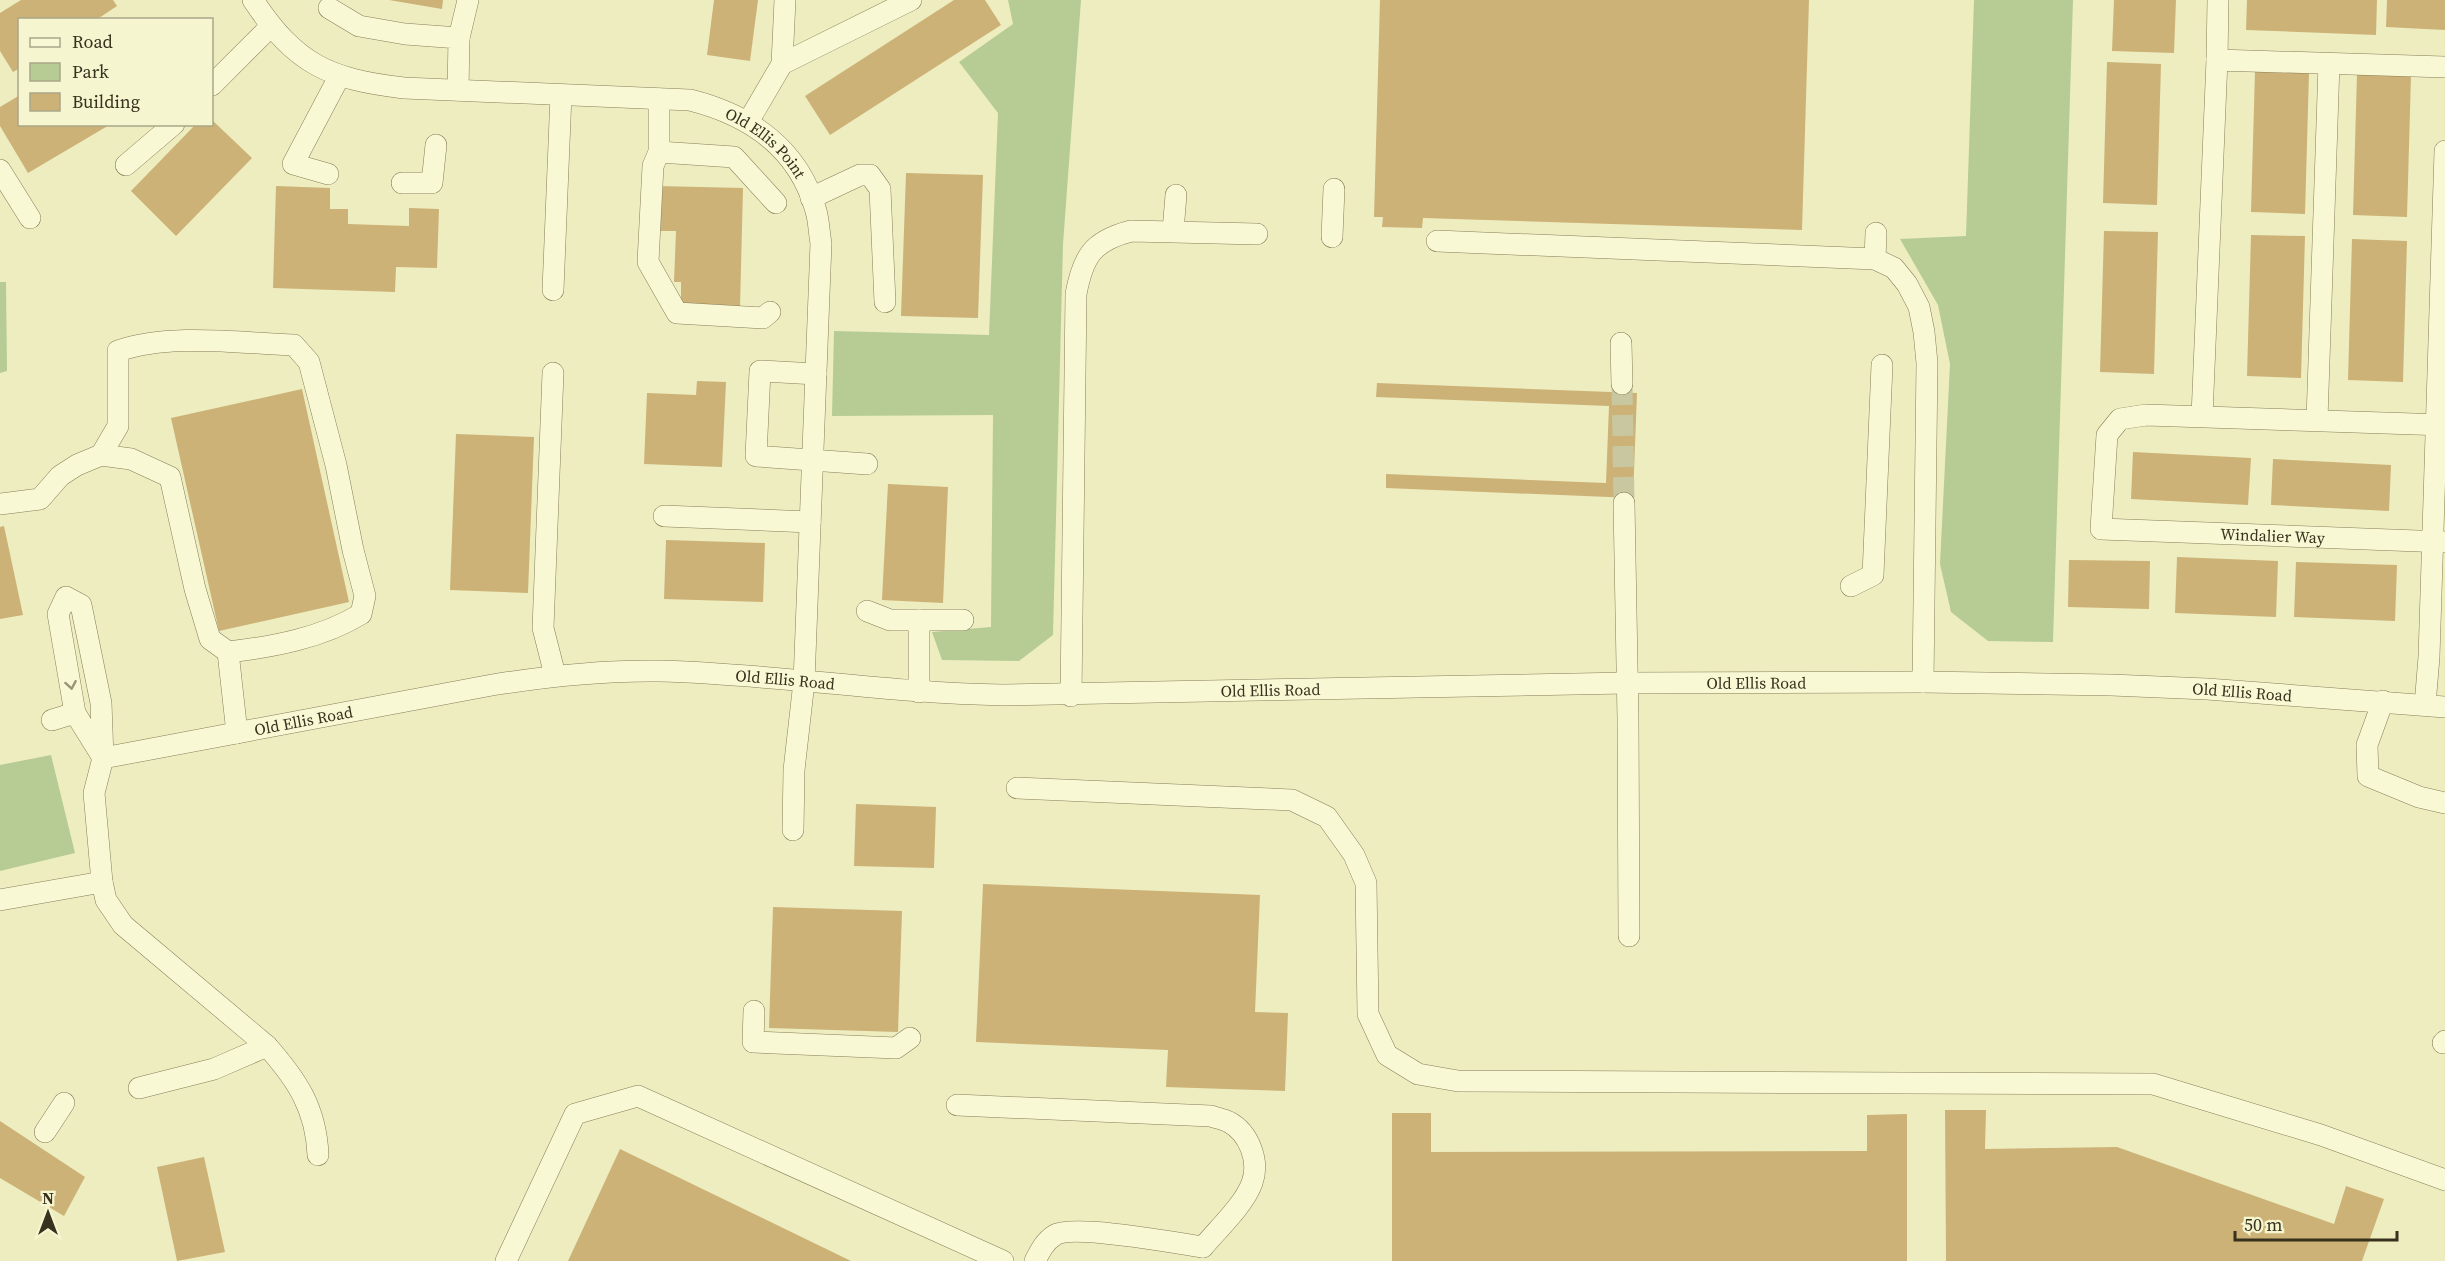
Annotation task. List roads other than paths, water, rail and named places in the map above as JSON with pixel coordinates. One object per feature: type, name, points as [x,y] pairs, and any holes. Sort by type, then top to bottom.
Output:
[{"type":"street","name":"Old Ellis Point","points":[[253,0],[271,26],[293,48],[315,66],[339,77],[404,88],[700,102],[720,108],[748,122],[771,139],[790,159],[805,182],[816,211],[821,243],[804,682],[794,770],[793,830]]},
{"type":"street","points":[[458,90],[459,38],[468,0]]},
{"type":"street","points":[[748,122],[782,64],[785,0]]},
{"type":"street","points":[[782,64],[911,0]]},
{"type":"street","points":[[2218,0],[2202,416],[2441,424]]},
{"type":"street","points":[[329,9],[359,26],[405,34],[459,38]]},
{"type":"street","points":[[213,84],[271,26]]},
{"type":"street","points":[[2217,60],[2445,68]]},
{"type":"street","points":[[2317,420],[2329,64]]},
{"type":"street","points":[[328,174],[293,164],[339,77]]},
{"type":"street","points":[[553,290],[561,94]]},
{"type":"street","points":[[659,99],[659,153],[653,166],[648,262],[677,313],[763,318],[770,312]]},
{"type":"street","points":[[126,165],[172,126]]},
{"type":"street","points":[[402,183],[432,183],[436,145]]},
{"type":"street","points":[[2435,706],[2429,657],[2439,542],[2445,151]]},
{"type":"street","points":[[659,153],[734,157],[776,203]]},
{"type":"street","points":[[0,170],[30,218]]},
{"type":"street","points":[[811,198],[860,175],[870,175],[880,189],[885,302]]},
{"type":"street","points":[[1332,237],[1334,189]]},
{"type":"street","points":[[1173,231],[1176,195]]},
{"type":"street","points":[[1071,696],[1076,294],[1080,273],[1087,257],[1099,244],[1113,236],[1131,231],[1257,234]]},
{"type":"street","points":[[1875,259],[1876,234]]},
{"type":"street","points":[[1437,241],[1875,259],[1894,268],[1907,284],[1919,307],[1927,363],[1923,682]]},
{"type":"street","points":[[0,504],[40,499],[60,476],[77,465],[101,455],[131,459],[170,477],[195,589],[210,639],[228,652],[278,644],[340,627],[361,614],[365,596],[336,465],[309,362],[294,345],[200,341],[137,344],[118,351],[118,426],[101,455]]},
{"type":"street","points":[[1621,343],[1622,384]]},
{"type":"street","points":[[1851,586],[1873,575],[1882,365]]},
{"type":"street","points":[[816,374],[760,371],[756,456],[867,464]]},
{"type":"street","points":[[553,373],[543,628],[555,675]]},
{"type":"street","name":"Windalier Way","points":[[2202,416],[2146,415],[2120,419],[2107,435],[2102,529],[2439,542]]},
{"type":"street","points":[[1623,504],[1629,936]]},
{"type":"street","points":[[664,516],[810,522]]},
{"type":"street","points":[[103,758],[75,713],[58,614],[66,597],[81,605],[102,703],[103,758],[94,793],[102,882],[106,900],[123,925],[267,1046],[288,1070],[305,1096],[318,1134],[318,1155]]},
{"type":"street","points":[[867,611],[890,620],[963,620]]},
{"type":"street","points":[[919,620],[919,692]]},
{"type":"street","points":[[64,646],[90,640]]},
{"type":"street","points":[[228,652],[237,733]]},
{"type":"street","name":"Old Ellis Road","points":[[103,758],[555,675],[660,671],[733,675],[919,692],[1071,696],[1626,683],[1923,682],[2111,685],[2435,706]]},
{"type":"street","points":[[2383,701],[2367,745],[2368,776],[2419,796],[2445,803]]},
{"type":"street","points":[[52,720],[75,713]]},
{"type":"street","points":[[1017,788],[1292,800],[1328,817],[1354,855],[1366,883],[1368,1014],[1387,1055],[1418,1074],[1458,1081],[2153,1084],[2321,1135],[2445,1180]]},
{"type":"street","points":[[0,900],[102,882]]},
{"type":"street","points":[[754,1011],[753,1042],[896,1048],[910,1038]]},
{"type":"street","points":[[139,1088],[214,1069],[267,1046]]},
{"type":"street","points":[[506,1261],[575,1114],[638,1096],[1003,1261]]},
{"type":"street","points":[[45,1132],[64,1102]]},
{"type":"street","points":[[957,1105],[1210,1116],[1228,1121],[1242,1132],[1251,1147],[1255,1162],[1252,1183],[1206,1254],[1088,1231],[1067,1231],[1055,1235],[1042,1248],[1035,1261]]},
{"type":"tunnel","points":[[1622,384],[1624,503]]}]
